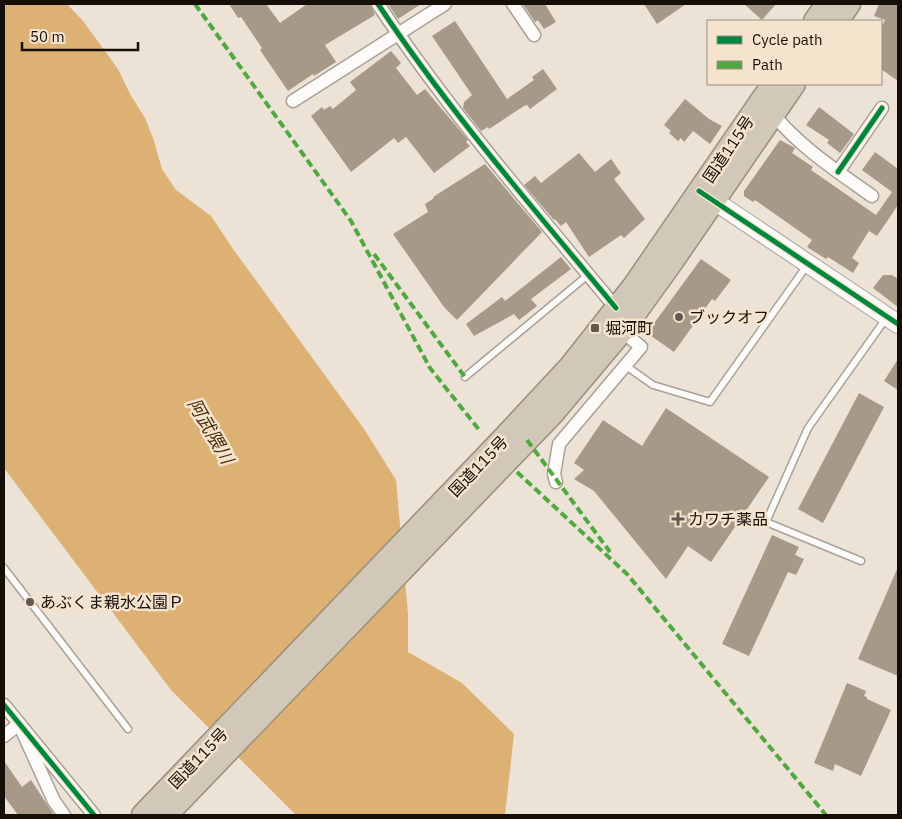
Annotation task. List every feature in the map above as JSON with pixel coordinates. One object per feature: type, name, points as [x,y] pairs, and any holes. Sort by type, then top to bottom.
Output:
[{"type":"highway","points":[[816,20],[827,4]]},
{"type":"highway","points":[[838,20],[849,4]]},
{"type":"highway","name":"国道115号","points":[[143,815],[509,446],[553,413],[622,331],[671,263],[706,196],[771,85]]},
{"type":"highway","name":"国道115号","points":[[166,815],[509,446],[616,308],[773,114],[793,85]]},
{"type":"street","points":[[378,4],[462,120],[616,308]]},
{"type":"street","points":[[293,101],[445,4]]},
{"type":"street","points":[[513,4],[534,35]]},
{"type":"street","points":[[838,172],[882,108]]},
{"type":"street","points":[[773,114],[782,126],[819,159],[872,196]]},
{"type":"street","points":[[706,196],[893,320]]},
{"type":"street","points":[[556,482],[554,474],[559,444],[641,347],[622,331]]},
{"type":"street","points":[[4,705],[94,815]]},
{"type":"street","points":[[4,736],[19,724]]},
{"type":"street","points":[[19,724],[54,801],[64,815]]},
{"type":"lane","points":[[626,366],[653,385],[710,402],[808,263]]},
{"type":"lane","points":[[465,377],[588,275]]},
{"type":"lane","points":[[861,561],[766,522],[808,428],[893,320]]},
{"type":"lane","points":[[4,568],[128,729]]},
{"type":"water","name":"阿武隈川","points":[[4,4],[67,4],[83,21],[118,69],[130,94],[145,118],[162,169],[176,190],[211,216],[364,429],[396,480],[408,614],[408,652],[462,683],[514,734],[505,815],[296,815],[171,690],[4,468]]},
{"type":"building","points":[[229,4],[266,4],[280,23],[307,4],[370,4],[375,15],[325,45],[336,62],[314,76],[313,74],[288,91],[260,50],[262,48],[241,17],[238,18]]},
{"type":"building","points":[[388,4],[421,4],[398,19]]},
{"type":"building","points":[[523,4],[545,4],[556,22],[544,29],[538,20],[535,22]]},
{"type":"building","points":[[644,4],[686,4],[657,24]]},
{"type":"building","points":[[744,4],[776,4],[762,20]]},
{"type":"building","points":[[879,4],[898,4],[898,81],[882,70],[882,26],[885,20],[874,16]]},
{"type":"building","points":[[455,21],[507,99],[534,80],[532,77],[543,69],[557,89],[530,109],[527,105],[524,106],[489,129],[488,127],[481,131],[463,108],[464,102],[472,95],[432,36]]},
{"type":"building","points":[[391,51],[401,63],[396,68],[417,95],[425,89],[468,140],[466,142],[470,146],[434,173],[406,137],[398,143],[394,138],[351,172],[311,116],[322,107],[324,110],[330,106],[333,109],[356,90],[350,82]]},
{"type":"building","points":[[685,99],[709,119],[722,126],[710,144],[693,131],[684,142],[681,138],[678,141],[669,133],[671,131],[664,125]]},
{"type":"building","points":[[819,107],[854,134],[840,153],[827,143],[829,140],[806,125]]},
{"type":"building","points":[[780,140],[795,148],[792,153],[813,167],[811,170],[876,215],[892,192],[862,170],[875,152],[898,169],[898,205],[877,236],[869,231],[852,258],[859,263],[853,273],[828,257],[826,259],[807,247],[812,240],[755,200],[753,202],[744,196],[744,191]]},
{"type":"building","points":[[579,153],[595,172],[611,159],[621,173],[614,179],[645,219],[624,238],[621,235],[589,257],[566,222],[561,226],[554,220],[524,185],[535,176],[541,183]]},
{"type":"building","points":[[485,164],[542,232],[457,320],[444,307],[393,234],[428,212],[425,204],[433,197]]},
{"type":"building","points":[[561,257],[571,269],[531,299],[537,306],[519,320],[514,314],[474,336],[466,324],[502,297],[505,301]]},
{"type":"building","name":"ブックオフ","points":[[701,259],[731,280],[715,301],[712,299],[674,352],[647,333]]},
{"type":"building","points":[[883,275],[892,275],[898,279],[898,307],[873,288]]},
{"type":"building","points":[[898,359],[898,390],[884,381]]},
{"type":"building","points":[[859,393],[884,407],[823,523],[798,509]]},
{"type":"building","name":"カワチ薬品","points":[[666,408],[769,477],[711,562],[688,546],[666,579],[594,491],[574,479],[584,470],[574,463],[603,420],[642,446]]},
{"type":"building","points":[[772,535],[799,547],[795,555],[804,559],[796,575],[788,572],[749,656],[722,644]]},
{"type":"building","points":[[898,567],[898,676],[858,659]]},
{"type":"building","points":[[847,683],[866,691],[864,696],[867,699],[891,710],[861,776],[835,764],[833,771],[814,763]]},
{"type":"building","points":[[4,761],[22,787],[31,780],[54,815],[18,815],[4,796]]},
{"type":"marked path","points":[[195,4],[351,221],[430,368],[480,431]]},
{"type":"marked path","points":[[374,254],[465,377]]},
{"type":"marked path","points":[[527,440],[610,552]]},
{"type":"marked path","points":[[517,472],[627,574],[826,815]]},
{"type":"cycle path","points":[[378,4],[405,44],[463,121],[523,197],[616,308]]},
{"type":"cycle path","points":[[838,172],[882,108]]},
{"type":"cycle path","points":[[699,191],[898,324]]},
{"type":"cycle path","points":[[4,705],[94,815]]},
{"type":"place","name":"ブックオフ","points":[[679,317]]},
{"type":"place","name":"堀河町","points":[[595,328]]},
{"type":"place","name":"カワチ薬品","points":[[678,519]]},
{"type":"place","name":"あぶくま親水公園Ｐ","points":[[30,602]]}]
